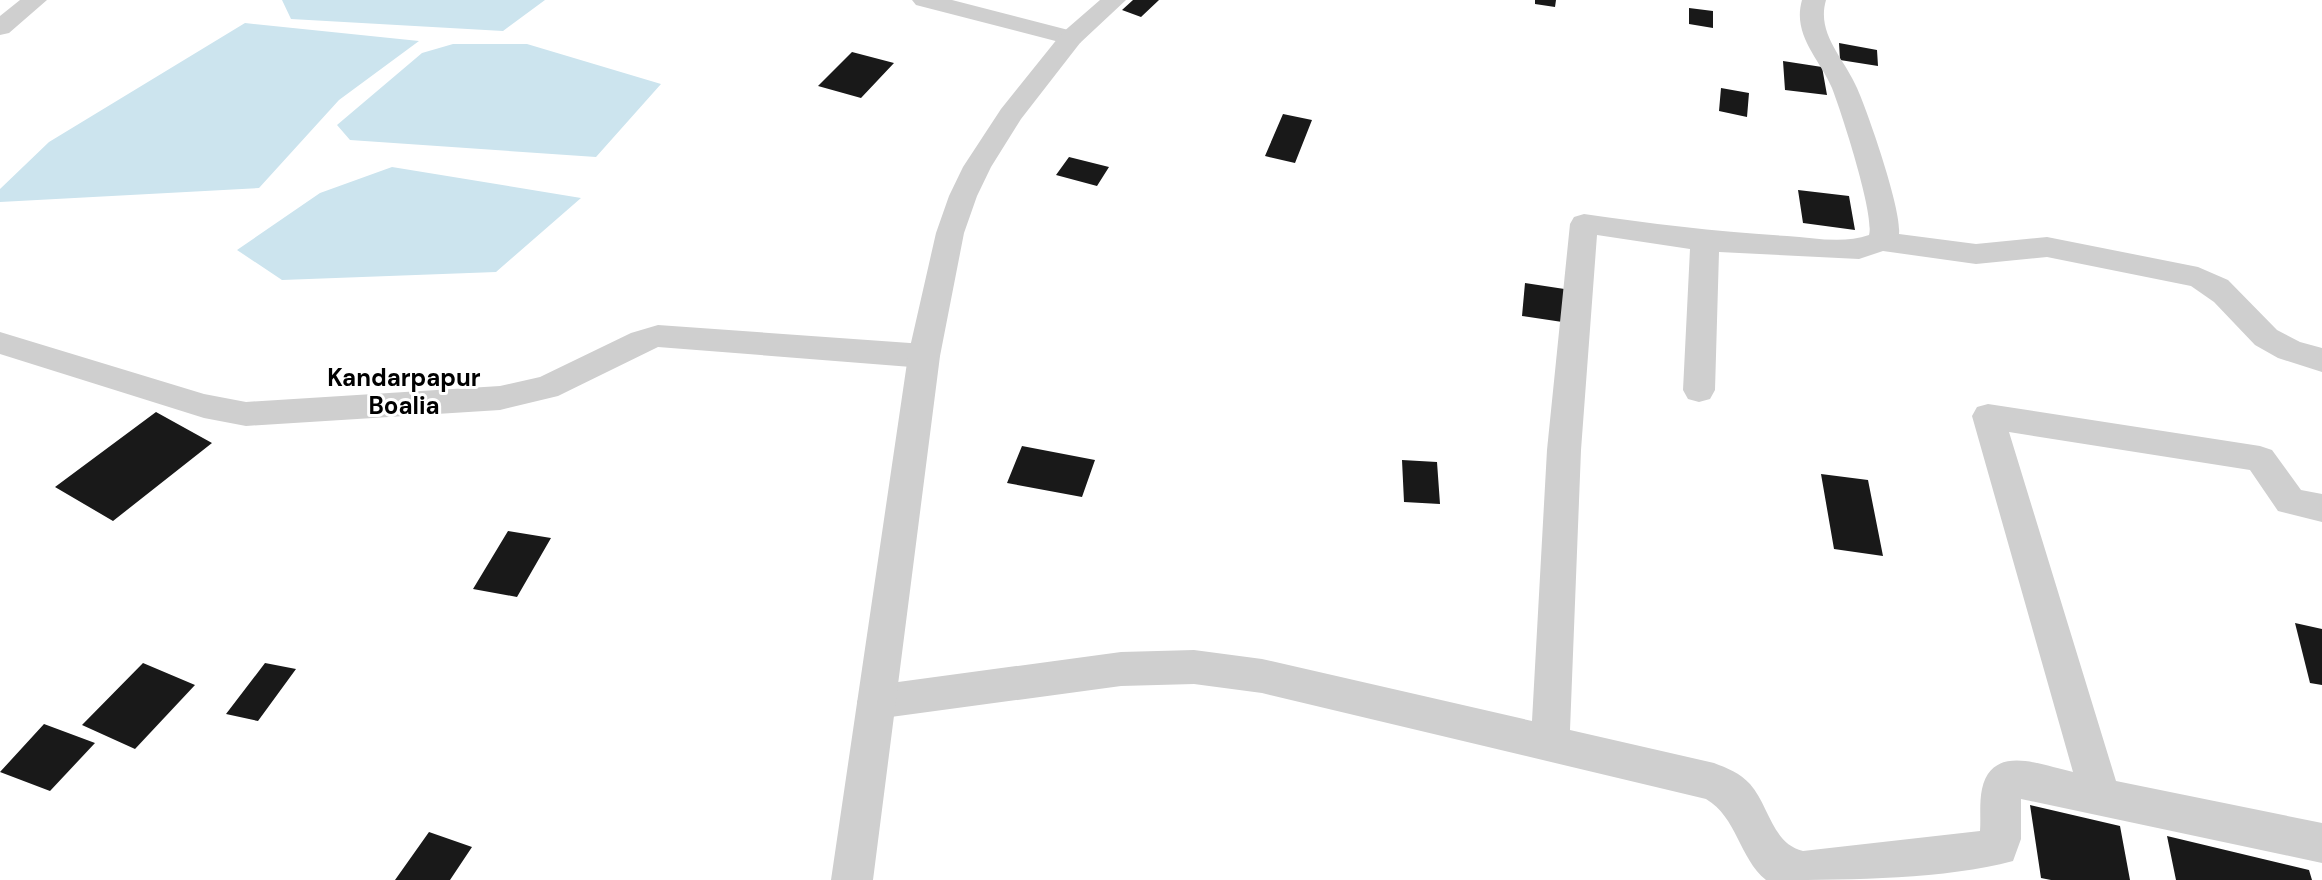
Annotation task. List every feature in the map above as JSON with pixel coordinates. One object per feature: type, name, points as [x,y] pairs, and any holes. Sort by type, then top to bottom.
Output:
[{"type":"street","points":[[0,28],[35,0]]},
{"type":"street","points":[[924,0],[1071,38]]},
{"type":"street","points":[[852,880],[924,356],[950,233],[963,196],[977,167],[1010,115],[1071,38],[1114,0]]},
{"type":"street","points":[[1814,0],[1810,14],[1815,35],[1844,87],[1856,117],[1884,216],[1885,231],[1882,240]]},
{"type":"street","points":[[1550,743],[1564,450],[1584,224],[1705,241],[1848,249],[1859,249],[1882,240],[1975,254],[2006,253],[2030,247],[2047,247],[2198,277],[2213,283],[2225,292],[2259,332],[2276,344],[2298,354],[2322,360]]},
{"type":"street","points":[[1699,390],[1705,241]]},
{"type":"street","points":[[0,343],[204,406],[246,414],[500,398],[547,388],[642,341],[658,336],[924,356]]},
{"type":"street","points":[[2100,795],[1988,416],[2260,459],[2290,501],[2322,508]]},
{"type":"street","points":[[876,702],[1121,669],[1194,667],[1262,676],[1714,782],[1728,788],[1740,801],[1767,853],[1781,866],[1803,872],[1964,854],[1998,847],[2003,831],[2002,787],[2007,780],[2012,778],[2322,843]]},
{"type":"water","points":[[282,0],[545,0],[503,31],[291,19]]},
{"type":"water","points":[[245,23],[419,41],[339,100],[259,188],[0,202],[0,189],[49,142]]},
{"type":"water","points":[[453,44],[527,44],[661,84],[596,157],[350,140],[337,125],[422,53]]},
{"type":"water","points":[[392,167],[581,198],[496,272],[282,280],[237,250],[320,193]]},
{"type":"building","points":[[1133,0],[1159,0],[1141,17],[1122,10]]},
{"type":"building","points":[[1535,0],[1556,0],[1555,7],[1535,4]]},
{"type":"building","points":[[1689,8],[1713,11],[1713,28],[1689,24]]},
{"type":"building","points":[[1839,43],[1877,50],[1878,66],[1840,60]]},
{"type":"building","points":[[852,52],[894,63],[861,98],[818,86]]},
{"type":"building","points":[[1783,61],[1822,67],[1827,95],[1785,90]]},
{"type":"building","points":[[1721,88],[1749,93],[1747,117],[1719,111]]},
{"type":"building","points":[[1283,114],[1312,120],[1295,163],[1265,156]]},
{"type":"building","points":[[1069,157],[1109,167],[1097,186],[1056,175]]},
{"type":"building","points":[[1798,190],[1849,196],[1855,230],[1803,223]]},
{"type":"building","points":[[1525,283],[1571,290],[1569,323],[1522,316]]},
{"type":"building","points":[[156,412],[212,443],[113,521],[55,487]]},
{"type":"building","points":[[1022,446],[1095,460],[1082,497],[1007,483]]},
{"type":"building","points":[[1402,460],[1437,462],[1440,504],[1404,502]]},
{"type":"building","points":[[1821,474],[1868,480],[1883,556],[1834,549]]},
{"type":"building","points":[[508,531],[551,538],[517,597],[473,589]]},
{"type":"building","points":[[2295,623],[2322,629],[2322,685],[2310,683]]},
{"type":"building","points":[[143,663],[195,685],[135,749],[82,725]]},
{"type":"building","points":[[265,663],[296,669],[258,721],[226,714]]},
{"type":"building","points":[[44,724],[95,743],[50,791],[0,772]]},
{"type":"building","points":[[2030,805],[2120,826],[2130,880],[2041,878]]},
{"type":"building","points":[[429,832],[472,847],[450,880],[395,880]]},
{"type":"building","points":[[2167,836],[2309,870],[2312,880],[2176,880]]},
{"type":"district","name":"Kandarpapur Boalia","points":[[404,392]]}]
